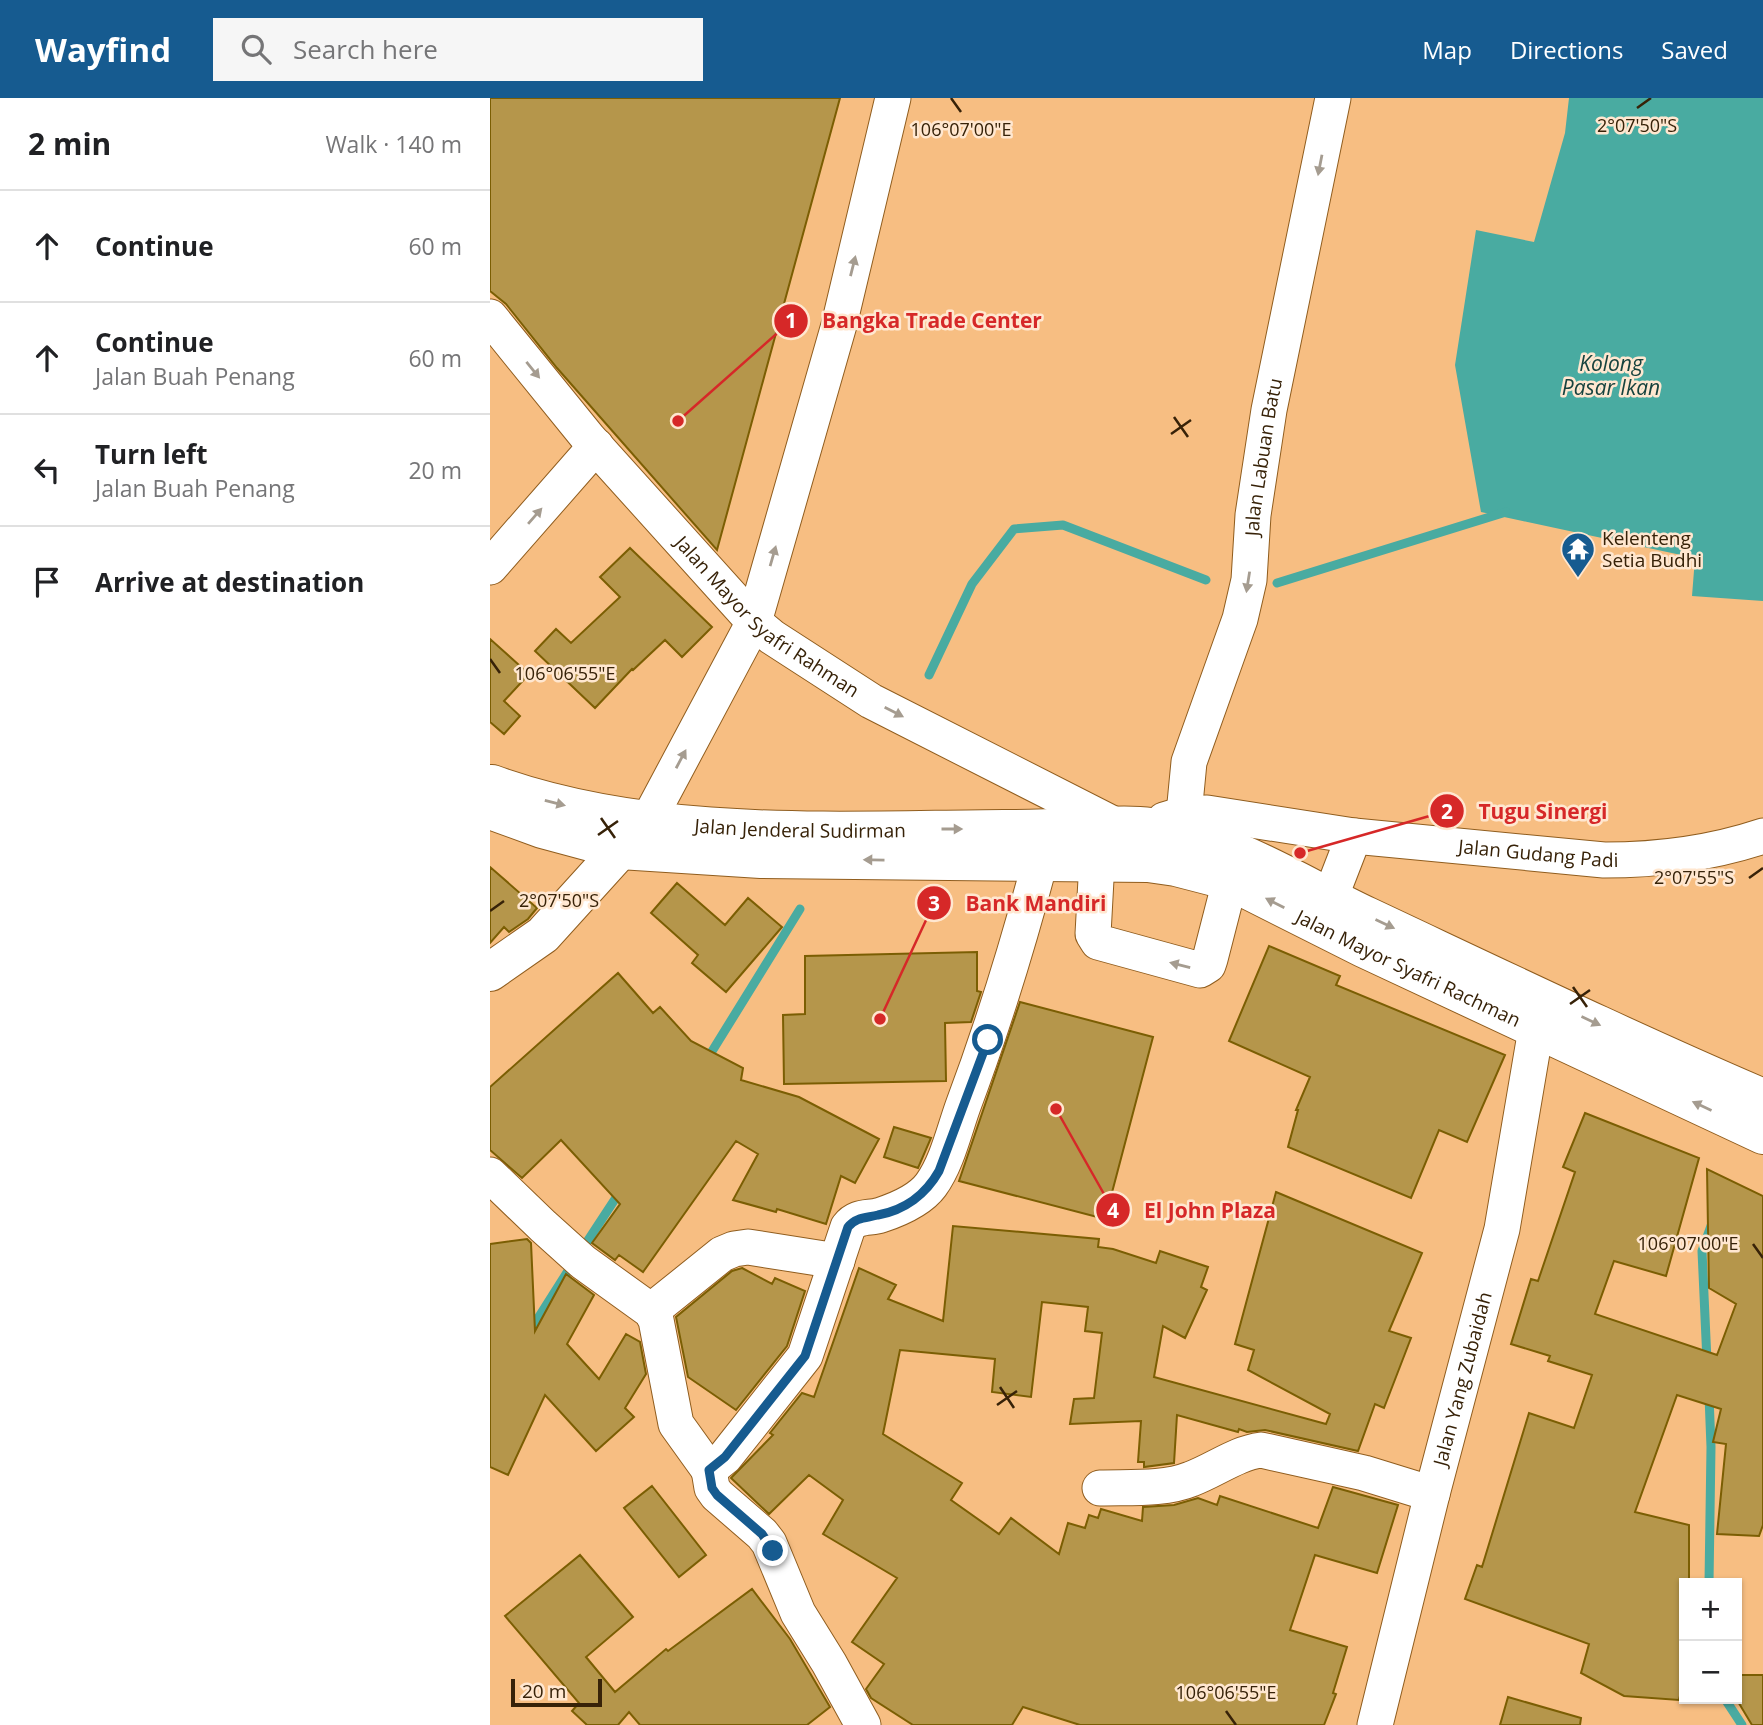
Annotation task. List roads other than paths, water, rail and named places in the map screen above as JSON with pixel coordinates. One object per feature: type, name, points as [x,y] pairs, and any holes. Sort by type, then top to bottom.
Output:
[{"type":"main road","name":"Jalan Jenderal Sudirman","points":[[490,784],[521,795],[594,813],[777,831],[1052,828],[1150,822]]},
{"type":"main road","name":"Jalan Jenderal Sudirman","points":[[490,810],[542,829],[620,850],[761,859],[1040,862]]},
{"type":"main road","name":"Jalan Mayor Syafri Rachman","points":[[1150,822],[1218,844],[1264,863],[1330,898],[1549,1002],[1763,1098]]},
{"type":"main road","points":[[490,972],[543,935],[620,850]]},
{"type":"main road","name":"Jalan Mayor Syafri Rachman","points":[[1040,862],[1148,863],[1230,881],[1363,948],[1763,1135]]},
{"type":"street","points":[[649,820],[754,622],[839,325],[893,98]]},
{"type":"street","name":"Jalan Labuan Batu","points":[[1150,822],[1189,762],[1240,619],[1249,580],[1253,515],[1269,410],[1333,98]]},
{"type":"street","name":"Jalan Mayor Syafri Rahman","points":[[490,317],[596,446],[754,622],[772,637],[871,701],[1150,822]]},
{"type":"street","points":[[490,567],[596,446]]},
{"type":"street","name":"Jalan Gudang Padi","points":[[1150,822],[1207,813],[1354,836],[1571,858],[1630,860],[1734,846],[1763,836]]},
{"type":"street","points":[[1330,898],[1354,836]]},
{"type":"street","points":[[1097,861],[1093,934],[1098,942],[1200,970],[1208,965],[1230,881]]},
{"type":"street","points":[[709,1470],[725,1457],[805,1356],[848,1227],[854,1220],[881,1215],[922,1195],[939,1171],[988,1040],[1020,938],[1040,862]]},
{"type":"street","name":"Jalan Yang Zubaidah","points":[[1375,1725],[1502,1229],[1536,1029]]},
{"type":"street","points":[[490,1174],[573,1252],[651,1311],[656,1320],[676,1424],[709,1470],[712,1488],[717,1495],[769,1543],[798,1613],[863,1725]]},
{"type":"street","points":[[651,1311],[722,1254],[734,1249],[748,1247],[837,1261]]},
{"type":"street","points":[[1100,1488],[1174,1485],[1191,1480],[1248,1452],[1261,1450],[1364,1472],[1432,1494]]},
{"type":"water","name":"Kolong Pasar Ikan","points":[[1569,98],[1763,98],[1763,601],[1692,596],[1695,558],[1481,512],[1455,365],[1476,230],[1534,242],[1565,133]]},
{"type":"waterway","points":[[1277,583],[1506,512]]},
{"type":"waterway","points":[[929,675],[972,584],[1014,529],[1063,525],[1206,580]]},
{"type":"waterway","points":[[706,1061],[800,909]]},
{"type":"waterway","points":[[581,1251],[621,1190]]},
{"type":"waterway","points":[[1707,1361],[1702,1251],[1712,1223]]},
{"type":"waterway","points":[[530,1331],[573,1263]]},
{"type":"waterway","points":[[1709,1396],[1709,1578]]},
{"type":"waterway","points":[[1728,1704],[1742,1725]]},
{"type":"place","name":"Bangka Trade Center","points":[[678,421]]},
{"type":"place","name":"Kelenteng Setia Budhi","points":[[1578,579]]},
{"type":"place","name":"Tugu Sinergi","points":[[1300,853]]},
{"type":"place","name":"Bank Mandiri","points":[[880,1019]]},
{"type":"place","name":"El John Plaza","points":[[1056,1109]]}]
